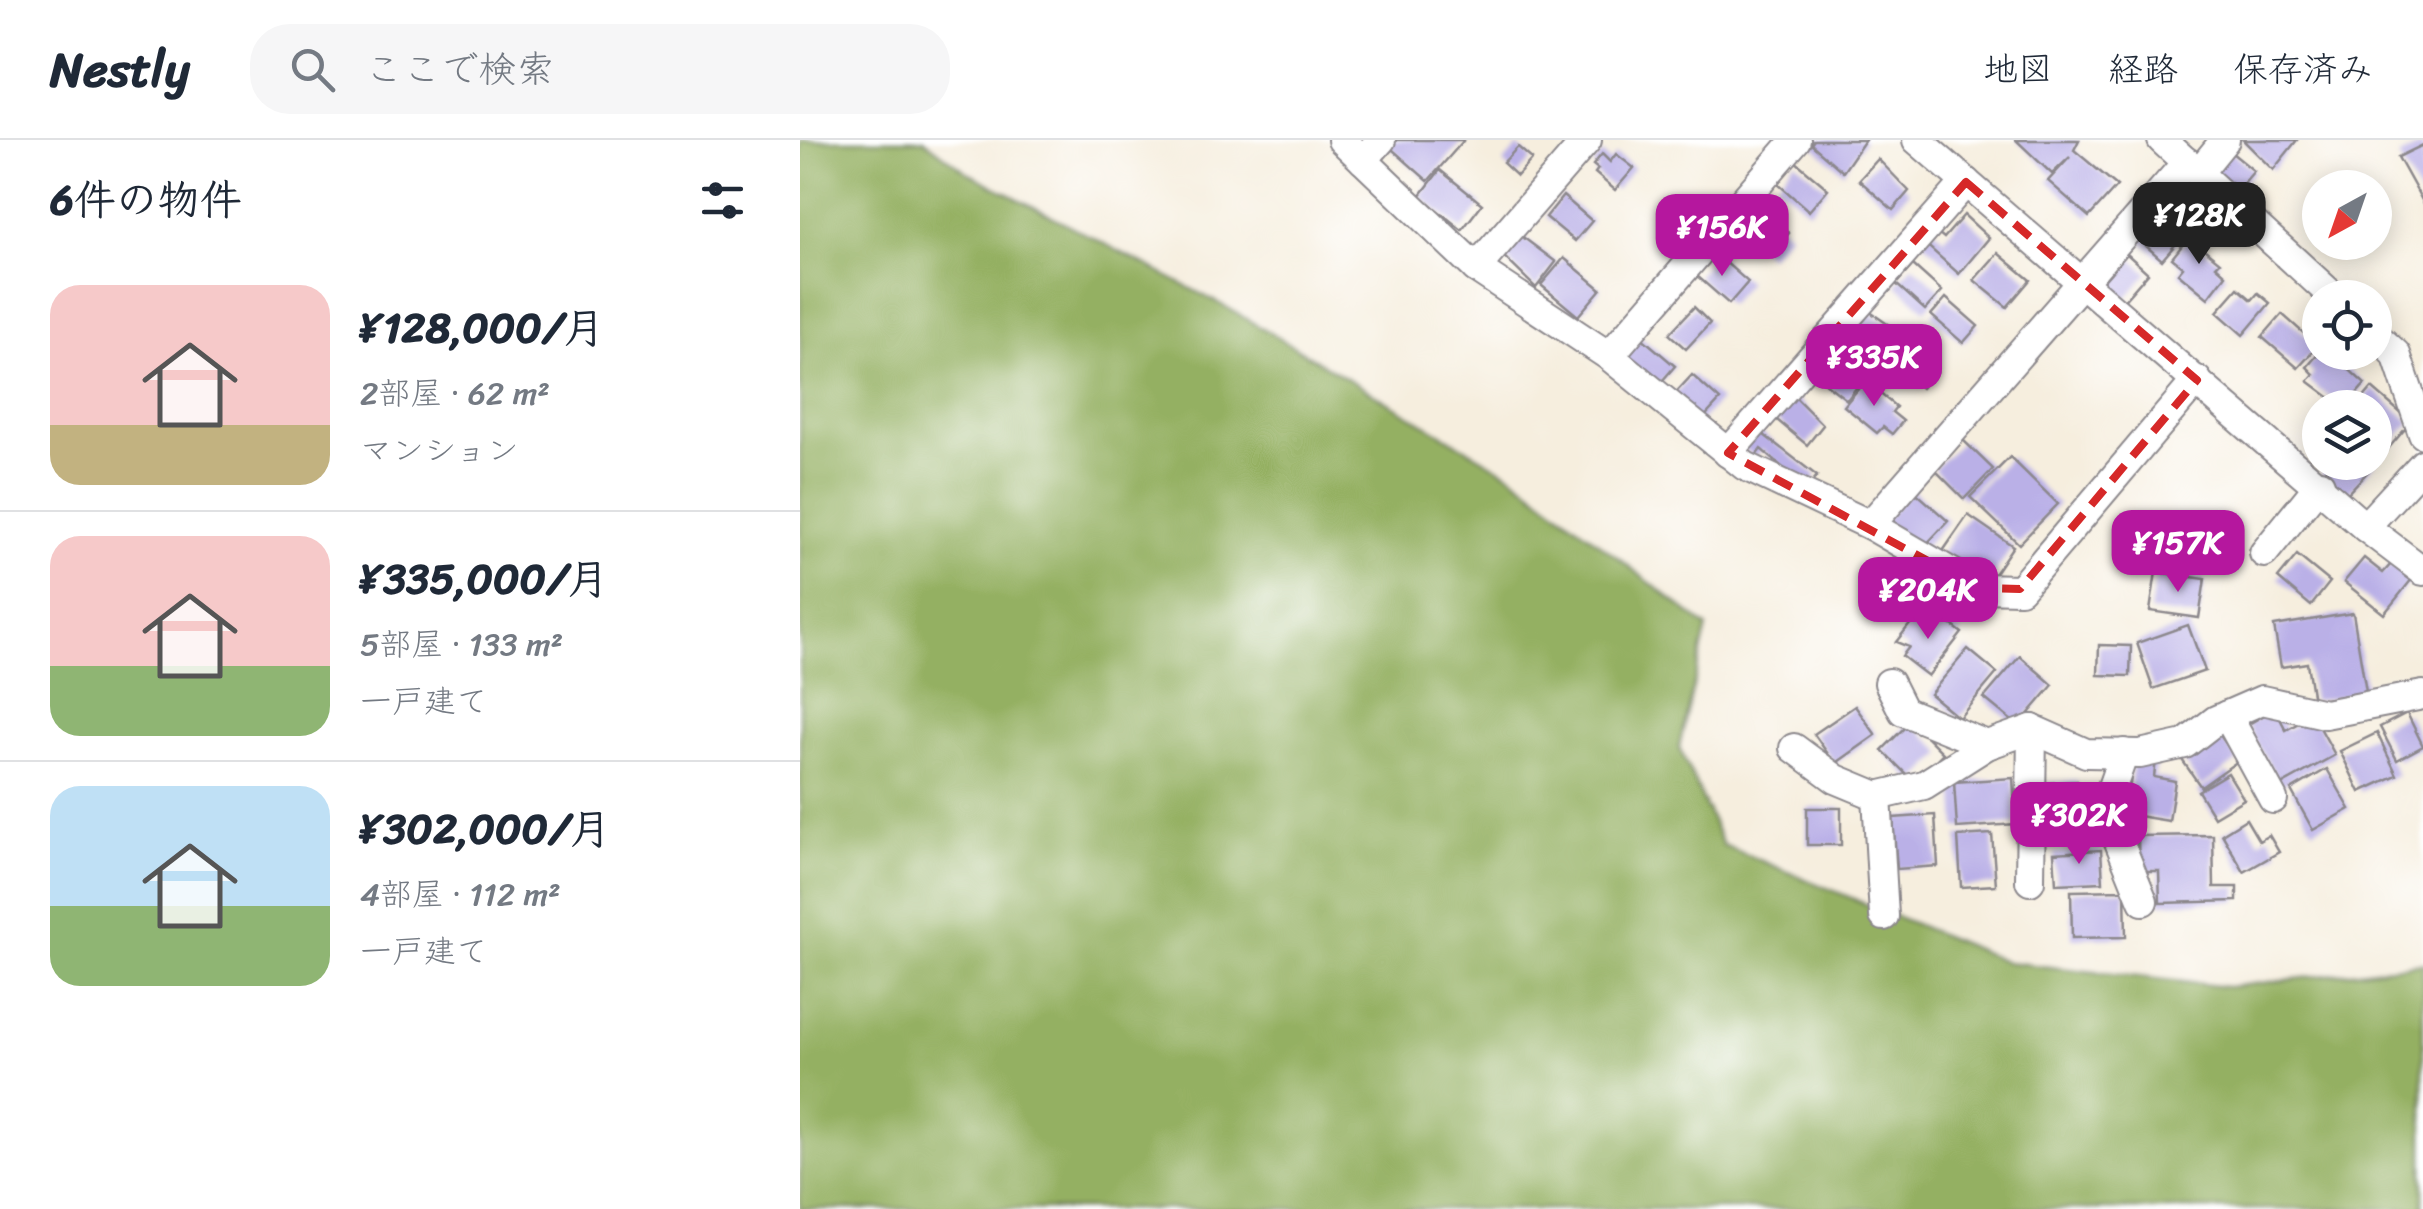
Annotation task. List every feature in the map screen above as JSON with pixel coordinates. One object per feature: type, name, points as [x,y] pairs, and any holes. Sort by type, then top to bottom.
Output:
[{"type":"street","points":[[1342,140],[1372,150],[1476,268],[1610,356],[1745,466],[1870,525],[1978,588],[2020,589],[2196,380]]},
{"type":"street","points":[[1476,268],[1587,140]]},
{"type":"street","points":[[1610,356],[1796,140]]},
{"type":"street","points":[[1917,140],[2365,526],[2423,571]]},
{"type":"street","points":[[2162,140],[2315,280]]},
{"type":"street","points":[[1870,525],[2081,280],[2225,140]]},
{"type":"street","points":[[1728,452],[1966,182]]},
{"type":"street","points":[[2392,350],[2423,434]]},
{"type":"street","points":[[2365,526],[2423,464]]},
{"type":"street","points":[[2264,553],[2320,484]]},
{"type":"street","points":[[1889,683],[1903,711],[1987,744]]},
{"type":"street","points":[[1794,748],[1836,779],[1877,796],[1924,785],[1987,744],[2032,729],[2086,753],[2124,753],[2185,744],[2227,715],[2262,700],[2325,714],[2423,695]]},
{"type":"street","points":[[2227,715],[2273,799]]},
{"type":"street","points":[[2030,881],[2032,729]]},
{"type":"street","points":[[2124,753],[2106,807],[2143,901]]},
{"type":"street","points":[[1877,796],[1884,916]]},
{"type":"highlighted area","points":[[1966,182],[2197,380],[2020,589],[1978,588],[1728,453]]},
{"type":"green space","points":[[800,140],[924,140],[967,172],[1228,308],[1513,476],[1707,627],[1679,747],[1723,845],[2007,962],[2228,987],[2423,963],[2423,1209],[800,1209]]},
{"type":"building","points":[[1464,140],[1428,181],[1385,143]]},
{"type":"building","points":[[1814,140],[1865,140],[1843,172],[1811,144]]},
{"type":"building","points":[[2016,140],[2079,140],[2074,150],[2117,186],[2089,217],[2048,181],[2070,157],[2052,174]]},
{"type":"building","points":[[2243,140],[2297,140],[2273,170]]},
{"type":"building","points":[[2423,145],[2423,202],[2398,157]]},
{"type":"building","points":[[1518,147],[1532,159],[1517,176],[1503,163]]},
{"type":"building","points":[[2226,148],[2254,171],[2236,192],[2208,169]]},
{"type":"building","points":[[1602,154],[1610,162],[1616,154],[1634,168],[1615,190],[1595,173],[1598,169],[1593,165]]},
{"type":"building","points":[[1878,159],[1909,191],[1893,210],[1859,180]]},
{"type":"building","points":[[1795,161],[1828,189],[1809,211],[1777,183]]},
{"type":"building","points":[[1440,170],[1482,204],[1462,230],[1420,196]]},
{"type":"building","points":[[1563,196],[1592,221],[1575,241],[1546,217]]},
{"type":"building","points":[[2155,204],[2187,231],[2162,260],[2130,232]]},
{"type":"building","points":[[1758,206],[1789,233],[1769,256],[1738,229]]},
{"type":"building","points":[[1964,215],[1989,238],[1959,274],[1922,241],[1933,229],[1944,238]]},
{"type":"building","points":[[1516,232],[1556,262],[1536,288],[1500,253]]},
{"type":"building","points":[[2189,237],[2220,262],[2216,266],[2226,275],[2208,298],[2178,273],[2183,267],[2172,258]]},
{"type":"building","points":[[1998,253],[2030,280],[2007,307],[1974,280]]},
{"type":"building","points":[[1716,254],[1748,282],[1729,304],[1697,276]]},
{"type":"building","points":[[2127,254],[2148,273],[2121,304],[2100,285]]},
{"type":"building","points":[[1564,258],[1601,289],[1578,316],[1541,285]]},
{"type":"building","points":[[1913,265],[1942,291],[1925,310],[1896,284]]},
{"type":"building","points":[[2238,288],[2252,300],[2258,293],[2270,303],[2243,335],[2217,312]]},
{"type":"building","points":[[1946,298],[1978,326],[1963,343],[1931,315]]},
{"type":"building","points":[[1694,307],[1710,323],[1686,349],[1669,334]]},
{"type":"building","points":[[1863,307],[1889,325],[1886,329],[1896,338],[1883,353],[1872,343],[1865,352],[1844,334]]},
{"type":"building","points":[[2282,314],[2302,332],[2302,364],[2298,368],[2262,337]]},
{"type":"building","points":[[1641,337],[1675,366],[1656,388],[1622,359]]},
{"type":"building","points":[[1906,341],[1937,372],[1921,388],[1889,358]]},
{"type":"building","points":[[1828,353],[1862,380],[1847,400],[1812,373]]},
{"type":"building","points":[[2310,370],[2350,370],[2365,384],[2360,390],[2320,390],[2308,381],[2314,374]]},
{"type":"building","points":[[1692,375],[1720,400],[1698,424],[1670,399]]},
{"type":"building","points":[[1865,381],[1896,407],[1892,412],[1903,421],[1892,434],[1883,427],[1877,433],[1844,406]]},
{"type":"building","points":[[1790,392],[1823,425],[1807,445],[1771,415]]},
{"type":"building","points":[[2392,405],[2411,422],[2392,444]]},
{"type":"building","points":[[1755,428],[1817,476],[1807,488],[1761,449],[1755,457],[1741,446]]},
{"type":"building","points":[[1963,440],[1993,469],[1964,499],[1934,469]]},
{"type":"building","points":[[2010,457],[2058,504],[2019,544],[1970,497]]},
{"type":"building","points":[[2328,480],[2360,480],[2345,496]]},
{"type":"building","points":[[1912,489],[1948,521],[1919,552],[1884,521]]},
{"type":"building","points":[[1968,515],[2013,546],[1986,586],[1941,554]]},
{"type":"building","points":[[2297,555],[2330,582],[2311,606],[2278,578]]},
{"type":"building","points":[[2364,558],[2383,573],[2392,563],[2412,579],[2384,614],[2344,582]]},
{"type":"building","points":[[2156,572],[2205,579],[2199,618],[2150,611]]},
{"type":"building","points":[[1934,611],[1962,633],[1928,676],[1902,656],[1909,647],[1896,642],[1915,618],[1924,625]]},
{"type":"building","points":[[2353,613],[2366,692],[2313,701],[2307,663],[2281,667],[2274,626]]},
{"type":"building","points":[[2188,625],[2205,671],[2153,689],[2137,643]]},
{"type":"building","points":[[2099,645],[2131,646],[2130,676],[2098,675]]},
{"type":"building","points":[[1968,649],[1997,673],[1959,718],[1930,694]]},
{"type":"building","points":[[2020,656],[2053,685],[2018,726],[1984,698]]},
{"type":"building","points":[[1855,706],[1876,735],[1835,764],[1814,734]]},
{"type":"building","points":[[2275,709],[2286,730],[2313,715],[2335,755],[2281,785],[2247,725]]},
{"type":"building","points":[[2407,713],[2423,746],[2397,760],[2380,727]]},
{"type":"building","points":[[1911,721],[1943,753],[1914,782],[1882,750]]},
{"type":"building","points":[[2215,728],[2238,761],[2201,787],[2178,754]]},
{"type":"building","points":[[2377,733],[2397,775],[2360,792],[2340,751]]},
{"type":"building","points":[[2134,755],[2156,759],[2154,777],[2175,781],[2169,821],[2126,814]]},
{"type":"building","points":[[2327,769],[2350,809],[2313,830],[2291,790]]},
{"type":"building","points":[[2228,773],[2244,799],[2214,817],[2198,791]]},
{"type":"building","points":[[2013,778],[2016,824],[1957,828],[1954,782]]},
{"type":"building","points":[[2077,781],[2079,816],[2040,819],[2037,784]]},
{"type":"building","points":[[1807,808],[1841,808],[1841,845],[1807,845]]},
{"type":"building","points":[[1935,815],[1938,866],[1897,869],[1893,818]]},
{"type":"building","points":[[2246,819],[2259,841],[2269,835],[2279,852],[2244,872],[2222,834]]},
{"type":"building","points":[[1992,834],[1996,885],[1961,887],[1958,836]]},
{"type":"building","points":[[2213,835],[2214,887],[2237,887],[2237,901],[2160,903],[2159,871],[2139,871],[2138,836]]},
{"type":"building","points":[[2101,850],[2103,882],[2056,884],[2054,853]]},
{"type":"building","points":[[2125,890],[2126,937],[2072,938],[2071,891]]}]
